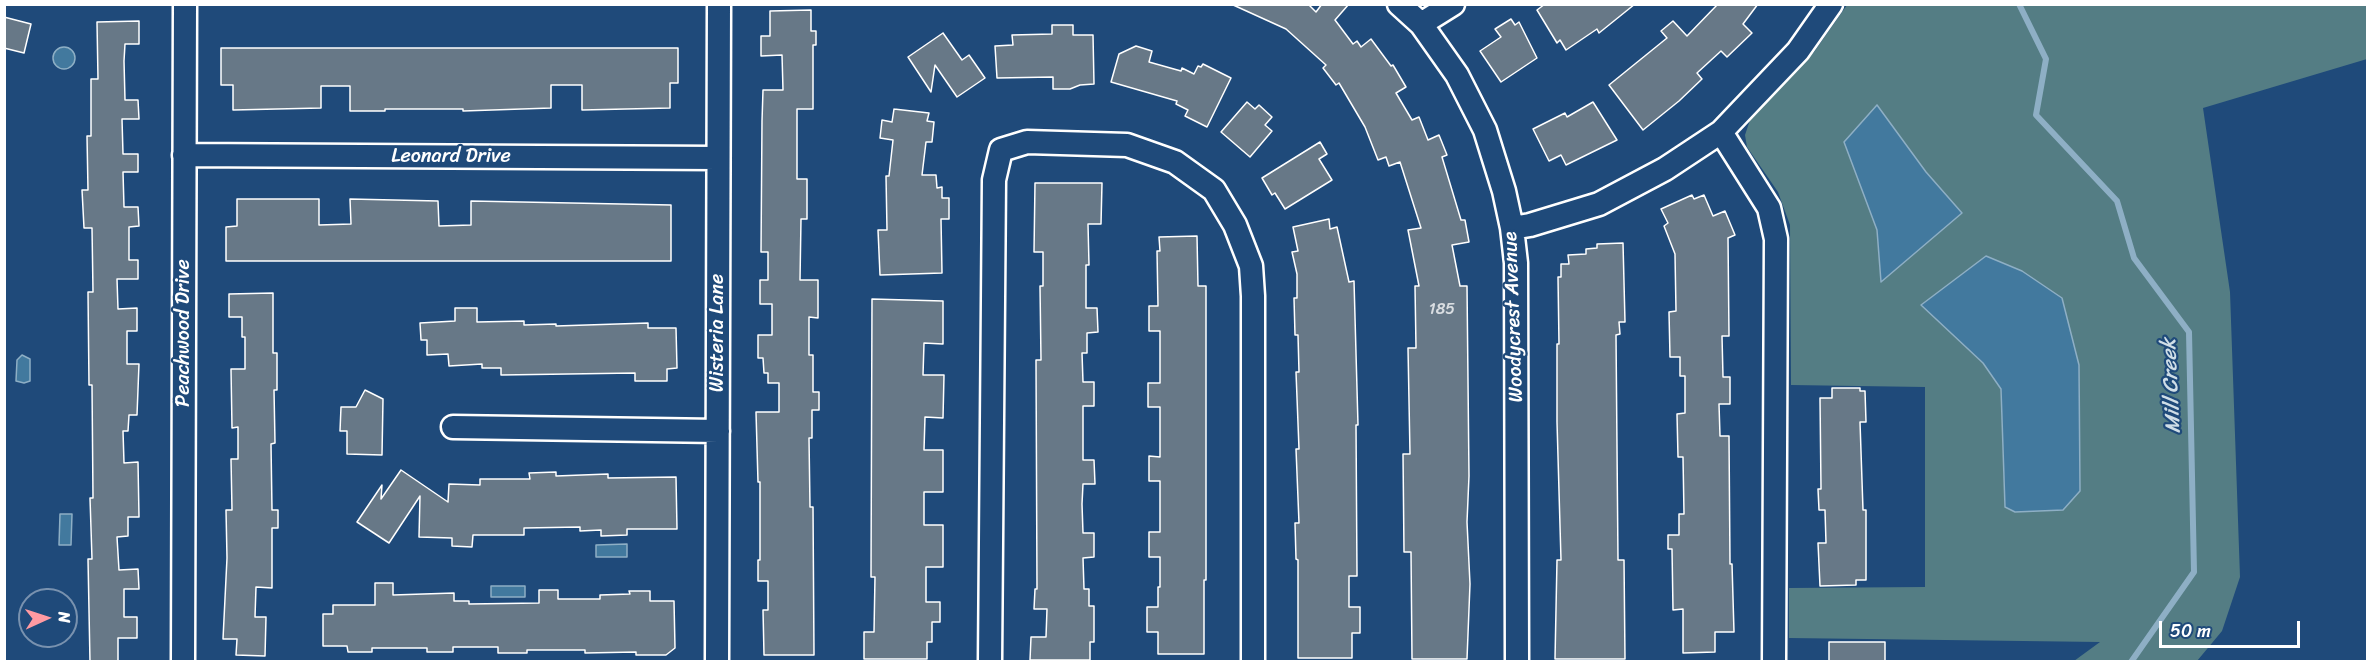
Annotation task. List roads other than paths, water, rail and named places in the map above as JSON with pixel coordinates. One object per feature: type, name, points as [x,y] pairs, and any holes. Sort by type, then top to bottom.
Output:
[{"type":"street","name":"Peachwood Drive","points":[[183,662],[185,4]]},
{"type":"street","name":"Wisteria Lane","points":[[717,662],[719,4]]},
{"type":"street","name":"Woodycrest Avenue","points":[[1399,4],[1421,24],[1457,75],[1485,129],[1504,191],[1512,228],[1516,263],[1517,662]]},
{"type":"street","points":[[1421,24],[1453,4]]},
{"type":"street","points":[[1512,228],[1530,225],[1599,204],[1665,169],[1721,132],[1798,51],[1831,4]]},
{"type":"street","points":[[1721,132],[1769,208],[1776,239],[1774,662]]},
{"type":"street","points":[[990,662],[994,180],[1001,150],[1027,142],[1038,142],[1127,145],[1175,162],[1214,190],[1236,225],[1251,266],[1253,296],[1253,662]]},
{"type":"street","name":"Leonard Drive","points":[[184,155],[718,158]]},
{"type":"street","points":[[453,427],[718,431]]},
{"type":"water","points":[[64,47],[72,50],[75,58],[72,66],[64,69],[56,66],[53,58],[56,50]]},
{"type":"water","points":[[1877,105],[1926,172],[1962,213],[1881,282],[1877,230],[1844,142]]},
{"type":"water","points":[[1986,256],[2022,271],[2062,298],[2079,365],[2080,491],[2063,510],[2015,512],[2005,507],[2001,389],[1983,363],[1921,305]]},
{"type":"water","points":[[22,355],[30,359],[30,381],[24,383],[16,381],[17,360]]},
{"type":"water","points":[[60,514],[72,514],[71,545],[59,545]]},
{"type":"water","points":[[627,544],[627,557],[596,557],[596,545]]},
{"type":"water","points":[[491,586],[525,586],[525,597],[491,597]]},
{"type":"waterway","name":"Mill Creek","points":[[2019,4],[2046,59],[2036,115],[2117,201],[2134,258],[2189,332],[2194,572],[2131,662]]}]
